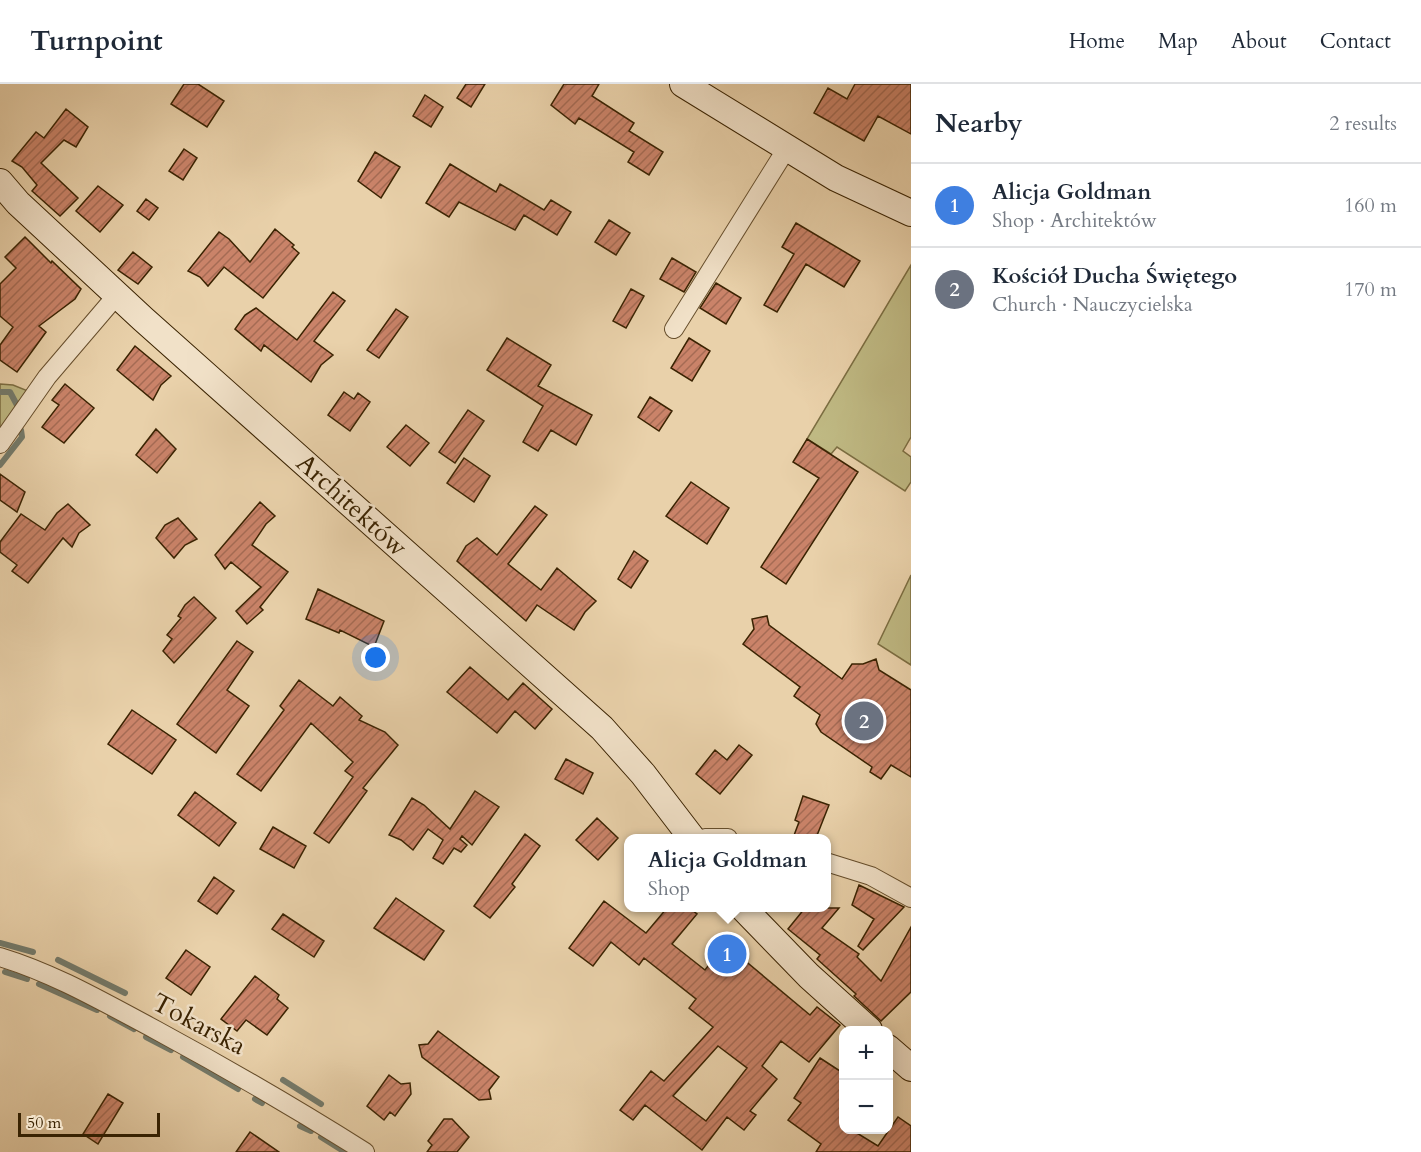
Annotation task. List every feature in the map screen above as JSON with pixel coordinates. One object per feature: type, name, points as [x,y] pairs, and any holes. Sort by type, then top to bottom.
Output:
[{"type":"street","points":[[683,84],[836,178],[911,213]]},
{"type":"street","points":[[674,329],[787,148]]},
{"type":"street","name":"Architektów","points":[[0,182],[117,295],[602,728],[643,774],[689,834]]},
{"type":"street","points":[[0,444],[47,377],[117,295]]},
{"type":"street","points":[[831,864],[871,876],[911,898]]},
{"type":"street","points":[[746,912],[809,976],[865,1026]]},
{"type":"street","name":"Tokarska","points":[[0,957],[32,967],[100,999],[254,1083],[365,1152]]},
{"type":"street","points":[[893,1052],[911,1068]]},
{"type":"shaded area","points":[[911,265],[911,437],[903,451],[911,457],[911,482],[905,491],[837,447],[831,454],[807,439]]},
{"type":"shaded area","points":[[0,384],[13,385],[28,391],[0,430]]},
{"type":"shaded area","points":[[911,575],[911,665],[878,644]]},
{"type":"building","points":[[184,84],[198,84],[224,101],[207,127],[171,104]]},
{"type":"building","points":[[466,84],[485,84],[471,107],[457,98]]},
{"type":"building","points":[[564,84],[599,84],[592,96],[634,123],[629,131],[663,152],[649,175],[628,162],[634,152],[579,118],[575,124],[551,105]]},
{"type":"building","points":[[855,84],[911,84],[911,134],[878,116],[864,141],[814,113],[828,88],[847,99]]},
{"type":"building","points":[[425,95],[443,107],[431,127],[413,116]]},
{"type":"building","points":[[66,109],[88,127],[76,147],[64,140],[41,163],[78,198],[60,216],[32,191],[37,185],[22,167],[12,161],[36,132],[44,138]]},
{"type":"building","points":[[184,149],[197,158],[183,180],[169,171]]},
{"type":"building","points":[[375,152],[400,167],[381,198],[358,181]]},
{"type":"building","points":[[450,164],[496,192],[500,184],[544,210],[551,200],[571,212],[557,235],[524,215],[515,230],[459,202],[449,217],[426,203]]},
{"type":"building","points":[[98,186],[123,205],[100,232],[76,211]]},
{"type":"building","points":[[146,199],[158,208],[149,220],[137,211]]},
{"type":"building","points":[[609,220],[630,233],[616,255],[595,242]]},
{"type":"building","points":[[796,223],[860,261],[844,287],[806,264],[777,312],[764,305],[794,254],[782,247]]},
{"type":"building","points":[[275,229],[294,245],[292,247],[299,253],[263,298],[224,267],[208,286],[200,277],[188,271],[219,232],[229,239],[250,262]]},
{"type":"building","points":[[25,237],[81,289],[75,299],[39,326],[46,332],[17,372],[0,360],[0,345],[13,327],[0,316],[0,284],[16,268],[5,257]]},
{"type":"building","points":[[133,252],[152,267],[138,284],[118,270]]},
{"type":"building","points":[[672,258],[696,272],[684,292],[660,279]]},
{"type":"building","points":[[716,283],[741,298],[726,324],[700,308]]},
{"type":"building","points":[[631,289],[644,296],[626,328],[613,321]]},
{"type":"building","points":[[333,292],[345,301],[314,341],[333,355],[321,365],[311,382],[264,345],[261,351],[235,329],[245,315],[256,308],[297,340]]},
{"type":"building","points":[[396,309],[408,317],[379,358],[367,350]]},
{"type":"building","points":[[507,338],[551,365],[538,386],[592,415],[576,445],[551,430],[538,451],[523,442],[543,406],[487,370]]},
{"type":"building","points":[[689,338],[710,351],[692,381],[671,368]]},
{"type":"building","points":[[135,346],[171,376],[161,385],[153,400],[117,370]]},
{"type":"building","points":[[65,384],[94,408],[64,443],[42,427],[59,405],[52,400]]},
{"type":"building","points":[[344,392],[354,399],[358,393],[370,402],[350,431],[328,415]]},
{"type":"building","points":[[650,397],[672,411],[659,431],[638,417]]},
{"type":"building","points":[[468,410],[484,421],[455,463],[439,452]]},
{"type":"building","points":[[406,425],[429,443],[410,466],[387,447]]},
{"type":"building","points":[[156,429],[176,449],[157,473],[136,455]]},
{"type":"building","points":[[807,439],[858,472],[786,584],[761,567],[819,478],[793,462]]},
{"type":"building","points":[[464,458],[490,476],[474,502],[447,483]]},
{"type":"building","points":[[0,474],[25,492],[17,512],[0,500]]},
{"type":"building","points":[[691,482],[729,508],[707,544],[666,516]]},
{"type":"building","points":[[260,502],[275,516],[266,524],[252,545],[288,572],[260,607],[263,610],[247,624],[236,611],[261,587],[231,562],[225,569],[215,555]]},
{"type":"building","points":[[68,504],[90,525],[79,533],[72,547],[63,538],[28,583],[12,571],[17,565],[0,552],[0,542],[21,514],[45,530],[57,513]]},
{"type":"building","points":[[535,506],[547,515],[508,564],[541,590],[557,568],[596,601],[585,612],[574,630],[537,605],[526,621],[457,561],[466,546],[477,538],[497,555]]},
{"type":"building","points":[[178,518],[197,539],[185,545],[174,558],[156,538],[165,525]]},
{"type":"building","points":[[634,551],[648,561],[631,588],[618,579]]},
{"type":"building","points":[[318,589],[384,621],[374,647],[340,630],[339,633],[306,619]]},
{"type":"building","points":[[194,597],[216,618],[174,663],[163,651],[172,639],[167,635],[181,618],[178,616],[185,605]]},
{"type":"building","points":[[767,616],[769,625],[842,679],[852,664],[863,664],[876,659],[879,670],[911,690],[911,777],[891,765],[881,779],[870,772],[872,767],[821,732],[816,724],[820,715],[794,696],[800,687],[743,644],[754,629],[752,619]]},
{"type":"building","points":[[237,641],[253,652],[227,690],[249,706],[216,753],[177,724]]},
{"type":"building","points":[[470,667],[508,700],[523,683],[552,709],[535,729],[515,711],[497,733],[447,692]]},
{"type":"building","points":[[299,680],[333,706],[340,697],[362,716],[359,720],[385,732],[398,745],[363,788],[367,791],[329,843],[314,833],[353,777],[345,771],[353,762],[311,723],[261,791],[237,774],[284,710],[280,706]]},
{"type":"building","points":[[132,710],[176,740],[152,774],[108,744]]},
{"type":"building","points":[[739,745],[752,755],[720,794],[696,774],[715,750],[727,760]]},
{"type":"building","points":[[566,759],[593,773],[583,794],[555,779]]},
{"type":"building","points":[[475,791],[499,807],[472,845],[462,836],[460,839],[467,845],[461,852],[454,848],[443,864],[433,858],[443,840],[428,829],[413,850],[401,840],[389,835],[412,798],[424,805],[450,829]]},
{"type":"building","points":[[195,792],[236,823],[219,846],[178,815]]},
{"type":"building","points":[[803,796],[829,805],[818,834],[794,834],[799,822],[795,820]]},
{"type":"building","points":[[597,818],[618,838],[598,860],[576,840]]},
{"type":"building","points":[[273,827],[306,846],[294,868],[260,849]]},
{"type":"building","points":[[525,834],[540,846],[512,884],[515,887],[490,918],[474,906]]},
{"type":"building","points":[[214,877],[234,891],[217,914],[198,901]]},
{"type":"building","points":[[859,885],[904,907],[863,950],[858,946],[874,919],[852,905]]},
{"type":"building","points":[[396,898],[444,931],[424,960],[374,928]]},
{"type":"building","points":[[604,901],[646,933],[664,912],[694,912],[697,914],[672,944],[705,970],[725,944],[810,1015],[817,1007],[840,1025],[809,1062],[781,1041],[762,1066],[777,1079],[750,1111],[756,1115],[744,1130],[727,1117],[702,1150],[645,1105],[633,1120],[620,1110],[651,1071],[664,1081],[713,1027],[689,1008],[696,999],[644,958],[639,965],[611,942],[593,966],[569,948]],"holes":[[[718,1046],[747,1068],[706,1121],[673,1096]]]},
{"type":"building","points":[[831,908],[839,908],[822,928],[859,954],[857,957],[881,981],[911,927],[911,992],[881,1021],[854,996],[856,994],[817,959],[820,955],[788,929],[802,912],[831,912]]},
{"type":"building","points":[[283,914],[324,941],[314,957],[272,929]]},
{"type":"building","points":[[186,950],[210,967],[191,995],[166,978]]},
{"type":"building","points":[[255,976],[279,995],[277,999],[288,1008],[267,1035],[246,1020],[237,1031],[221,1019]]},
{"type":"building","points":[[438,1031],[499,1077],[489,1090],[491,1099],[479,1100],[422,1057],[419,1045],[428,1044]]},
{"type":"building","points":[[820,1058],[839,1070],[839,1134],[858,1134],[878,1146],[886,1134],[893,1134],[893,1124],[898,1117],[911,1126],[911,1152],[816,1152],[821,1144],[788,1120],[801,1103],[794,1098]]},
{"type":"building","points":[[389,1075],[401,1084],[410,1083],[411,1094],[395,1116],[390,1112],[384,1120],[367,1106]]},
{"type":"building","points":[[108,1094],[123,1103],[98,1144],[83,1134]]},
{"type":"building","points":[[444,1119],[452,1119],[469,1137],[457,1152],[427,1152],[432,1145],[428,1141]]},
{"type":"building","points":[[250,1132],[279,1152],[236,1152]]},
{"type":"waterway","points":[[0,392],[10,392],[18,407]]},
{"type":"waterway","points":[[0,465],[22,437],[21,430]]},
{"type":"waterway","points":[[0,943],[33,952]]},
{"type":"waterway","points":[[58,960],[125,993]]},
{"type":"waterway","points":[[5,972],[27,979]]},
{"type":"waterway","points":[[39,984],[97,1010]]},
{"type":"waterway","points":[[110,1016],[134,1029]]},
{"type":"waterway","points":[[146,1037],[171,1050]]},
{"type":"waterway","points":[[183,1057],[238,1089]]},
{"type":"waterway","points":[[283,1080],[321,1104]]},
{"type":"waterway","points":[[255,1099],[262,1103]]},
{"type":"waterway","points":[[300,1126],[311,1131]]},
{"type":"waterway","points":[[321,1137],[345,1152]]},
{"type":"place","name":"Kościół Ducha Świętego","points":[[864,721]]},
{"type":"place","name":"Alicja Goldman","points":[[727,954]]}]
